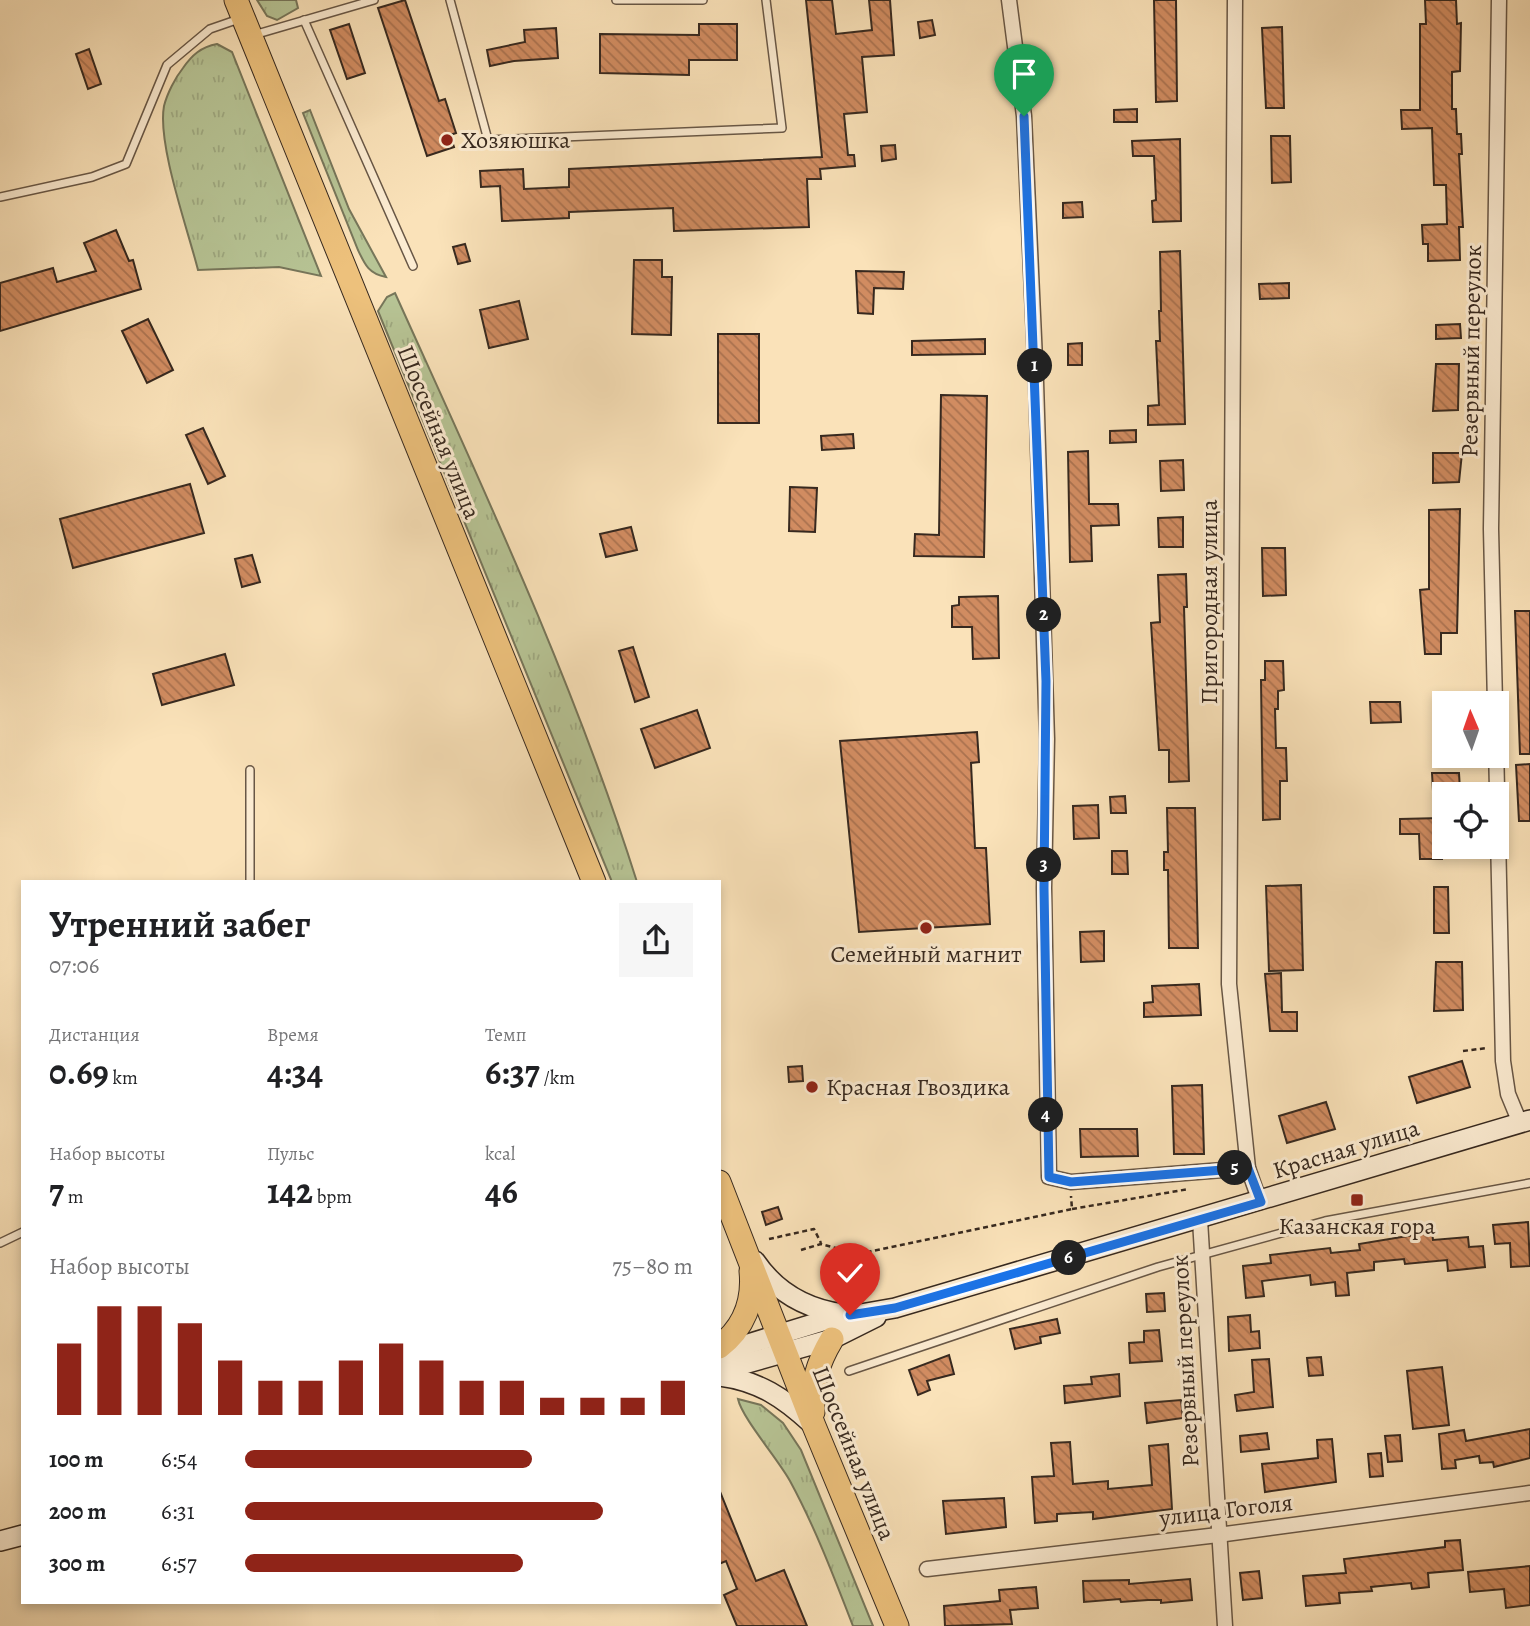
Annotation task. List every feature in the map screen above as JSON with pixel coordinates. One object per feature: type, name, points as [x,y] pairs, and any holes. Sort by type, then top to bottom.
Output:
[{"type":"highway","name":"Шоссейная улица","points":[[243,18],[593,880]]},
{"type":"highway","name":"Шоссейная улица","points":[[721,1187],[748,1250],[814,1426],[897,1626]]},
{"type":"highway","points":[[721,1345],[741,1324],[749,1304],[752,1285],[748,1250]]},
{"type":"highway","points":[[814,1426],[812,1386],[818,1362],[832,1339]]},
{"type":"main road","name":"Красная улица","points":[[721,1373],[850,1315],[895,1308],[1525,1122]]},
{"type":"main road","points":[[748,1250],[766,1277],[782,1292],[824,1312],[850,1315]]},
{"type":"main road","name":"Красная улица","points":[[721,1353],[832,1339],[895,1308]]},
{"type":"main road","points":[[721,1375],[762,1386],[788,1401],[814,1426]]},
{"type":"main road","points":[[0,1541],[21,1536]]},
{"type":"street","points":[[1009,0],[1024,116],[1038,450],[1047,739],[1044,888],[1046,1136],[1049,1177],[1071,1182],[1248,1168]]},
{"type":"street","name":"Пригородная улица","points":[[1234,0],[1229,984],[1248,1168],[1261,1202]]},
{"type":"street","name":"Резервный переулок","points":[[1495,691],[1492,529],[1499,0]]},
{"type":"street","points":[[1497,768],[1503,1046],[1508,1094],[1525,1122]]},
{"type":"street","name":"Резервный переулок","points":[[1200,1220],[1225,1626]]},
{"type":"street","name":"улица Гоголя","points":[[927,1569],[1218,1535],[1530,1493]]},
{"type":"lane","points":[[0,197],[92,177],[126,164],[167,65],[210,29],[243,18],[303,20],[374,0]]},
{"type":"lane","points":[[450,0],[488,140],[782,128],[766,0]]},
{"type":"lane","points":[[615,0],[703,0]]},
{"type":"lane","points":[[303,20],[413,266]]},
{"type":"lane","points":[[250,770],[250,880]]},
{"type":"lane","points":[[849,1371],[1158,1267],[1325,1221],[1530,1183]]},
{"type":"lane","points":[[0,1243],[21,1233]]},
{"type":"path","points":[[1463,1051],[1503,1046]]},
{"type":"path","points":[[1071,1182],[1072,1209]]},
{"type":"path","points":[[801,1250],[821,1244],[858,1254],[1072,1209],[1192,1188]]},
{"type":"path","points":[[769,1239],[814,1228],[821,1244]]},
{"type":"green space","points":[[257,0],[296,0],[298,8],[277,20],[267,16]]},
{"type":"green space","points":[[217,44],[232,52],[321,276],[279,267],[198,270],[169,164],[163,122],[164,106],[174,81],[190,59],[202,49]]},
{"type":"green space","points":[[310,110],[349,209],[386,277],[375,274],[368,268],[358,250],[303,113]]},
{"type":"green space","points":[[395,293],[525,584],[584,731],[636,880],[611,880],[378,311],[387,297]]},
{"type":"green space","points":[[738,1399],[761,1405],[783,1423],[801,1450],[873,1626],[853,1626],[799,1498],[746,1417]]},
{"type":"building","points":[[405,0],[439,101],[445,99],[456,133],[450,135],[454,147],[427,156],[378,8]]},
{"type":"building","points":[[806,0],[832,0],[836,34],[872,30],[869,0],[890,0],[894,55],[862,57],[867,112],[844,114],[848,155],[854,155],[855,166],[820,169],[821,179],[807,179],[809,227],[674,231],[673,208],[569,212],[569,218],[502,221],[500,186],[481,187],[480,171],[523,169],[524,189],[569,187],[569,169],[822,157]]},
{"type":"building","points":[[1154,0],[1176,0],[1177,101],[1156,102]]},
{"type":"building","points":[[1425,0],[1456,0],[1457,24],[1461,23],[1460,71],[1452,72],[1452,109],[1456,109],[1457,134],[1461,134],[1462,154],[1459,154],[1463,227],[1459,227],[1460,260],[1428,261],[1428,244],[1423,244],[1422,225],[1447,224],[1446,185],[1434,185],[1432,128],[1402,129],[1401,110],[1420,110],[1420,24],[1426,24]]},
{"type":"building","points":[[932,20],[935,35],[920,38],[918,22]]},
{"type":"building","points":[[349,24],[365,73],[347,79],[330,30]]},
{"type":"building","points":[[699,24],[737,24],[737,60],[689,60],[689,75],[600,73],[600,34],[699,35]]},
{"type":"building","points":[[1282,27],[1284,108],[1266,108],[1262,28]]},
{"type":"building","points":[[556,28],[558,58],[514,61],[490,66],[487,50],[525,42],[524,30]]},
{"type":"building","points":[[89,49],[101,84],[88,89],[76,54]]},
{"type":"building","points":[[1137,109],[1137,122],[1114,122],[1114,110]]},
{"type":"building","points":[[1271,136],[1290,136],[1291,182],[1272,183]]},
{"type":"building","points":[[1180,139],[1181,221],[1153,222],[1152,201],[1156,200],[1154,156],[1133,156],[1132,141]]},
{"type":"building","points":[[895,145],[896,159],[882,161],[881,146]]},
{"type":"building","points":[[1082,202],[1083,217],[1063,218],[1063,203]]},
{"type":"building","points":[[116,230],[129,261],[133,260],[141,289],[0,331],[0,283],[53,268],[57,282],[96,271],[84,243]]},
{"type":"building","points":[[465,244],[470,261],[458,264],[453,247]]},
{"type":"building","points":[[1180,251],[1185,424],[1148,425],[1148,406],[1159,405],[1156,341],[1160,341],[1160,252]]},
{"type":"building","points":[[634,260],[662,260],[662,277],[672,277],[671,335],[632,334]]},
{"type":"building","points":[[856,271],[904,272],[903,289],[874,288],[873,314],[858,313]]},
{"type":"building","points":[[1289,283],[1289,298],[1260,299],[1259,284]]},
{"type":"building","points":[[519,301],[528,339],[489,348],[480,310]]},
{"type":"building","points":[[148,319],[173,370],[147,383],[122,331]]},
{"type":"building","points":[[1460,324],[1461,338],[1436,339],[1436,325]]},
{"type":"building","points":[[718,334],[759,334],[759,423],[718,423]]},
{"type":"building","points":[[985,339],[985,354],[912,355],[912,341]]},
{"type":"building","points":[[1082,343],[1082,365],[1068,365],[1068,344]]},
{"type":"building","points":[[1436,364],[1459,364],[1458,410],[1433,411]]},
{"type":"building","points":[[941,395],[987,396],[984,557],[914,556],[915,534],[939,535]]},
{"type":"building","points":[[203,428],[225,476],[208,484],[186,435]]},
{"type":"building","points":[[1136,430],[1136,442],[1110,443],[1110,431]]},
{"type":"building","points":[[853,434],[854,448],[822,450],[821,436]]},
{"type":"building","points":[[1088,451],[1089,504],[1118,504],[1119,525],[1091,526],[1092,561],[1070,562],[1068,452]]},
{"type":"building","points":[[1433,453],[1462,453],[1459,482],[1433,483]]},
{"type":"building","points":[[1183,460],[1184,490],[1161,491],[1160,461]]},
{"type":"building","points":[[190,484],[204,533],[73,568],[60,519]]},
{"type":"building","points":[[790,487],[817,488],[815,532],[789,531]]},
{"type":"building","points":[[1460,509],[1457,633],[1441,633],[1441,654],[1425,654],[1420,590],[1429,589],[1429,510]]},
{"type":"building","points":[[1183,517],[1183,547],[1159,547],[1158,518]]},
{"type":"building","points":[[631,527],[637,550],[606,557],[600,534]]},
{"type":"building","points":[[1262,548],[1285,548],[1286,595],[1263,596]]},
{"type":"building","points":[[252,555],[260,582],[242,587],[235,559]]},
{"type":"building","points":[[1186,574],[1187,607],[1184,607],[1189,781],[1169,782],[1169,750],[1159,750],[1151,623],[1160,622],[1158,575]]},
{"type":"building","points":[[998,596],[999,658],[973,659],[972,627],[952,627],[952,606],[959,605],[959,597]]},
{"type":"building","points":[[1515,611],[1530,611],[1530,754],[1520,754]]},
{"type":"building","points":[[633,647],[649,697],[635,702],[619,651]]},
{"type":"building","points":[[225,654],[234,685],[162,705],[153,674]]},
{"type":"building","points":[[1265,661],[1283,661],[1284,690],[1278,691],[1278,709],[1275,709],[1276,748],[1286,748],[1287,781],[1280,781],[1280,819],[1263,820],[1261,680],[1265,680]]},
{"type":"building","points":[[1370,702],[1400,702],[1401,722],[1371,723]]},
{"type":"building","points":[[697,710],[710,748],[655,768],[641,729]]},
{"type":"building","points":[[977,732],[979,762],[971,763],[975,848],[986,848],[990,924],[859,932],[840,741]]},
{"type":"building","points":[[1530,764],[1530,821],[1519,821],[1516,765]]},
{"type":"building","points":[[1432,773],[1459,773],[1460,782],[1432,782]]},
{"type":"building","points":[[1125,796],[1126,813],[1111,813],[1110,797]]},
{"type":"building","points":[[1098,805],[1099,838],[1074,839],[1073,806]]},
{"type":"building","points":[[1167,808],[1195,808],[1198,948],[1169,948],[1168,870],[1164,870],[1164,852],[1168,852]]},
{"type":"building","points":[[1432,818],[1432,859],[1420,859],[1419,834],[1400,834],[1400,819]]},
{"type":"building","points":[[1112,851],[1127,851],[1128,874],[1112,874]]},
{"type":"building","points":[[1301,885],[1303,970],[1269,971],[1266,886]]},
{"type":"building","points":[[1434,887],[1448,887],[1449,933],[1434,933]]},
{"type":"building","points":[[1104,931],[1104,961],[1081,962],[1080,932]]},
{"type":"building","points":[[1436,962],[1462,962],[1463,1010],[1434,1011]]},
{"type":"building","points":[[1281,973],[1282,1012],[1297,1012],[1297,1031],[1270,1031],[1265,974]]},
{"type":"building","points":[[1199,984],[1201,1015],[1144,1017],[1144,1003],[1153,1002],[1152,986]]},
{"type":"building","points":[[1462,1061],[1470,1087],[1417,1103],[1409,1077]]},
{"type":"building","points":[[802,1066],[803,1081],[789,1082],[788,1067]]},
{"type":"building","points":[[1202,1085],[1204,1154],[1174,1154],[1172,1086]]},
{"type":"building","points":[[1326,1102],[1335,1129],[1287,1143],[1279,1116]]},
{"type":"building","points":[[1080,1129],[1137,1129],[1138,1156],[1081,1157]]},
{"type":"building","points":[[778,1207],[782,1219],[766,1225],[762,1212]]},
{"type":"building","points":[[1528,1222],[1530,1266],[1511,1267],[1510,1243],[1495,1244],[1493,1225]]},
{"type":"building","points":[[1432,1232],[1433,1240],[1468,1237],[1469,1247],[1483,1246],[1485,1267],[1448,1271],[1447,1260],[1405,1264],[1404,1259],[1374,1262],[1374,1270],[1347,1273],[1349,1295],[1336,1296],[1335,1282],[1311,1285],[1310,1275],[1262,1281],[1264,1296],[1246,1298],[1243,1266],[1271,1263],[1270,1255],[1330,1248],[1331,1253],[1360,1250],[1359,1244]]},
{"type":"building","points":[[1164,1293],[1165,1311],[1147,1312],[1146,1294]]},
{"type":"building","points":[[1250,1315],[1251,1332],[1259,1331],[1260,1348],[1229,1351],[1228,1317]]},
{"type":"building","points":[[1057,1319],[1060,1333],[1040,1337],[1041,1343],[1015,1349],[1010,1329]]},
{"type":"building","points":[[1159,1330],[1162,1361],[1130,1363],[1129,1343],[1144,1342],[1144,1331]]},
{"type":"building","points":[[949,1355],[954,1374],[927,1381],[930,1390],[918,1395],[909,1370]]},
{"type":"building","points":[[1321,1357],[1323,1375],[1309,1376],[1307,1358]]},
{"type":"building","points":[[1269,1359],[1273,1407],[1237,1411],[1235,1395],[1254,1392],[1252,1360]]},
{"type":"building","points":[[1442,1367],[1449,1425],[1413,1429],[1407,1371]]},
{"type":"building","points":[[1119,1374],[1120,1396],[1065,1403],[1064,1386],[1092,1384],[1091,1377]]},
{"type":"building","points":[[1181,1400],[1183,1418],[1147,1423],[1145,1403]]},
{"type":"building","points":[[1530,1429],[1530,1458],[1494,1467],[1493,1462],[1480,1463],[1479,1456],[1455,1460],[1456,1468],[1442,1469],[1439,1434],[1464,1430],[1466,1441]]},
{"type":"building","points":[[1267,1433],[1269,1449],[1241,1452],[1240,1436]]},
{"type":"building","points":[[1400,1435],[1402,1461],[1388,1462],[1385,1436]]},
{"type":"building","points":[[1332,1439],[1336,1482],[1265,1492],[1262,1464],[1318,1458],[1317,1440]]},
{"type":"building","points":[[1070,1442],[1073,1484],[1108,1481],[1108,1489],[1152,1485],[1149,1446],[1168,1444],[1172,1509],[1093,1519],[1093,1512],[1057,1514],[1057,1521],[1035,1523],[1032,1477],[1054,1476],[1051,1443]]},
{"type":"building","points":[[1381,1453],[1383,1476],[1370,1477],[1368,1454]]},
{"type":"building","points":[[721,1494],[756,1581],[784,1570],[807,1626],[737,1626],[724,1595],[737,1589],[726,1561],[721,1563]]},
{"type":"building","points":[[1004,1498],[1006,1527],[946,1534],[943,1501]]},
{"type":"building","points":[[1460,1540],[1463,1570],[1428,1573],[1429,1587],[1412,1589],[1411,1583],[1371,1587],[1372,1591],[1339,1593],[1340,1603],[1306,1606],[1303,1576],[1346,1573],[1344,1559],[1445,1547],[1445,1541]]},
{"type":"building","points":[[1530,1566],[1530,1605],[1506,1608],[1504,1589],[1470,1592],[1468,1572]]},
{"type":"building","points":[[1259,1571],[1262,1598],[1243,1600],[1240,1573]]},
{"type":"building","points":[[1190,1579],[1192,1600],[1161,1603],[1161,1600],[1121,1602],[1120,1599],[1084,1602],[1083,1581],[1129,1580],[1129,1584]]},
{"type":"building","points":[[1036,1587],[1038,1608],[1010,1610],[1012,1624],[945,1626],[944,1606],[1000,1601],[999,1590]]},
{"type":"place","name":"Хозяюшка","points":[[447,140]]},
{"type":"place","name":"Семейный магнит","points":[[926,928]]},
{"type":"place","name":"Красная Гвоздика","points":[[812,1087]]},
{"type":"place","name":"Казанская гора","points":[[1357,1200]]},
{"type":"route","points":[[850,1315],[895,1308],[1261,1202],[1248,1168],[1071,1182],[1049,1177],[1046,1136],[1044,888],[1046,681],[1024,116]]}]
